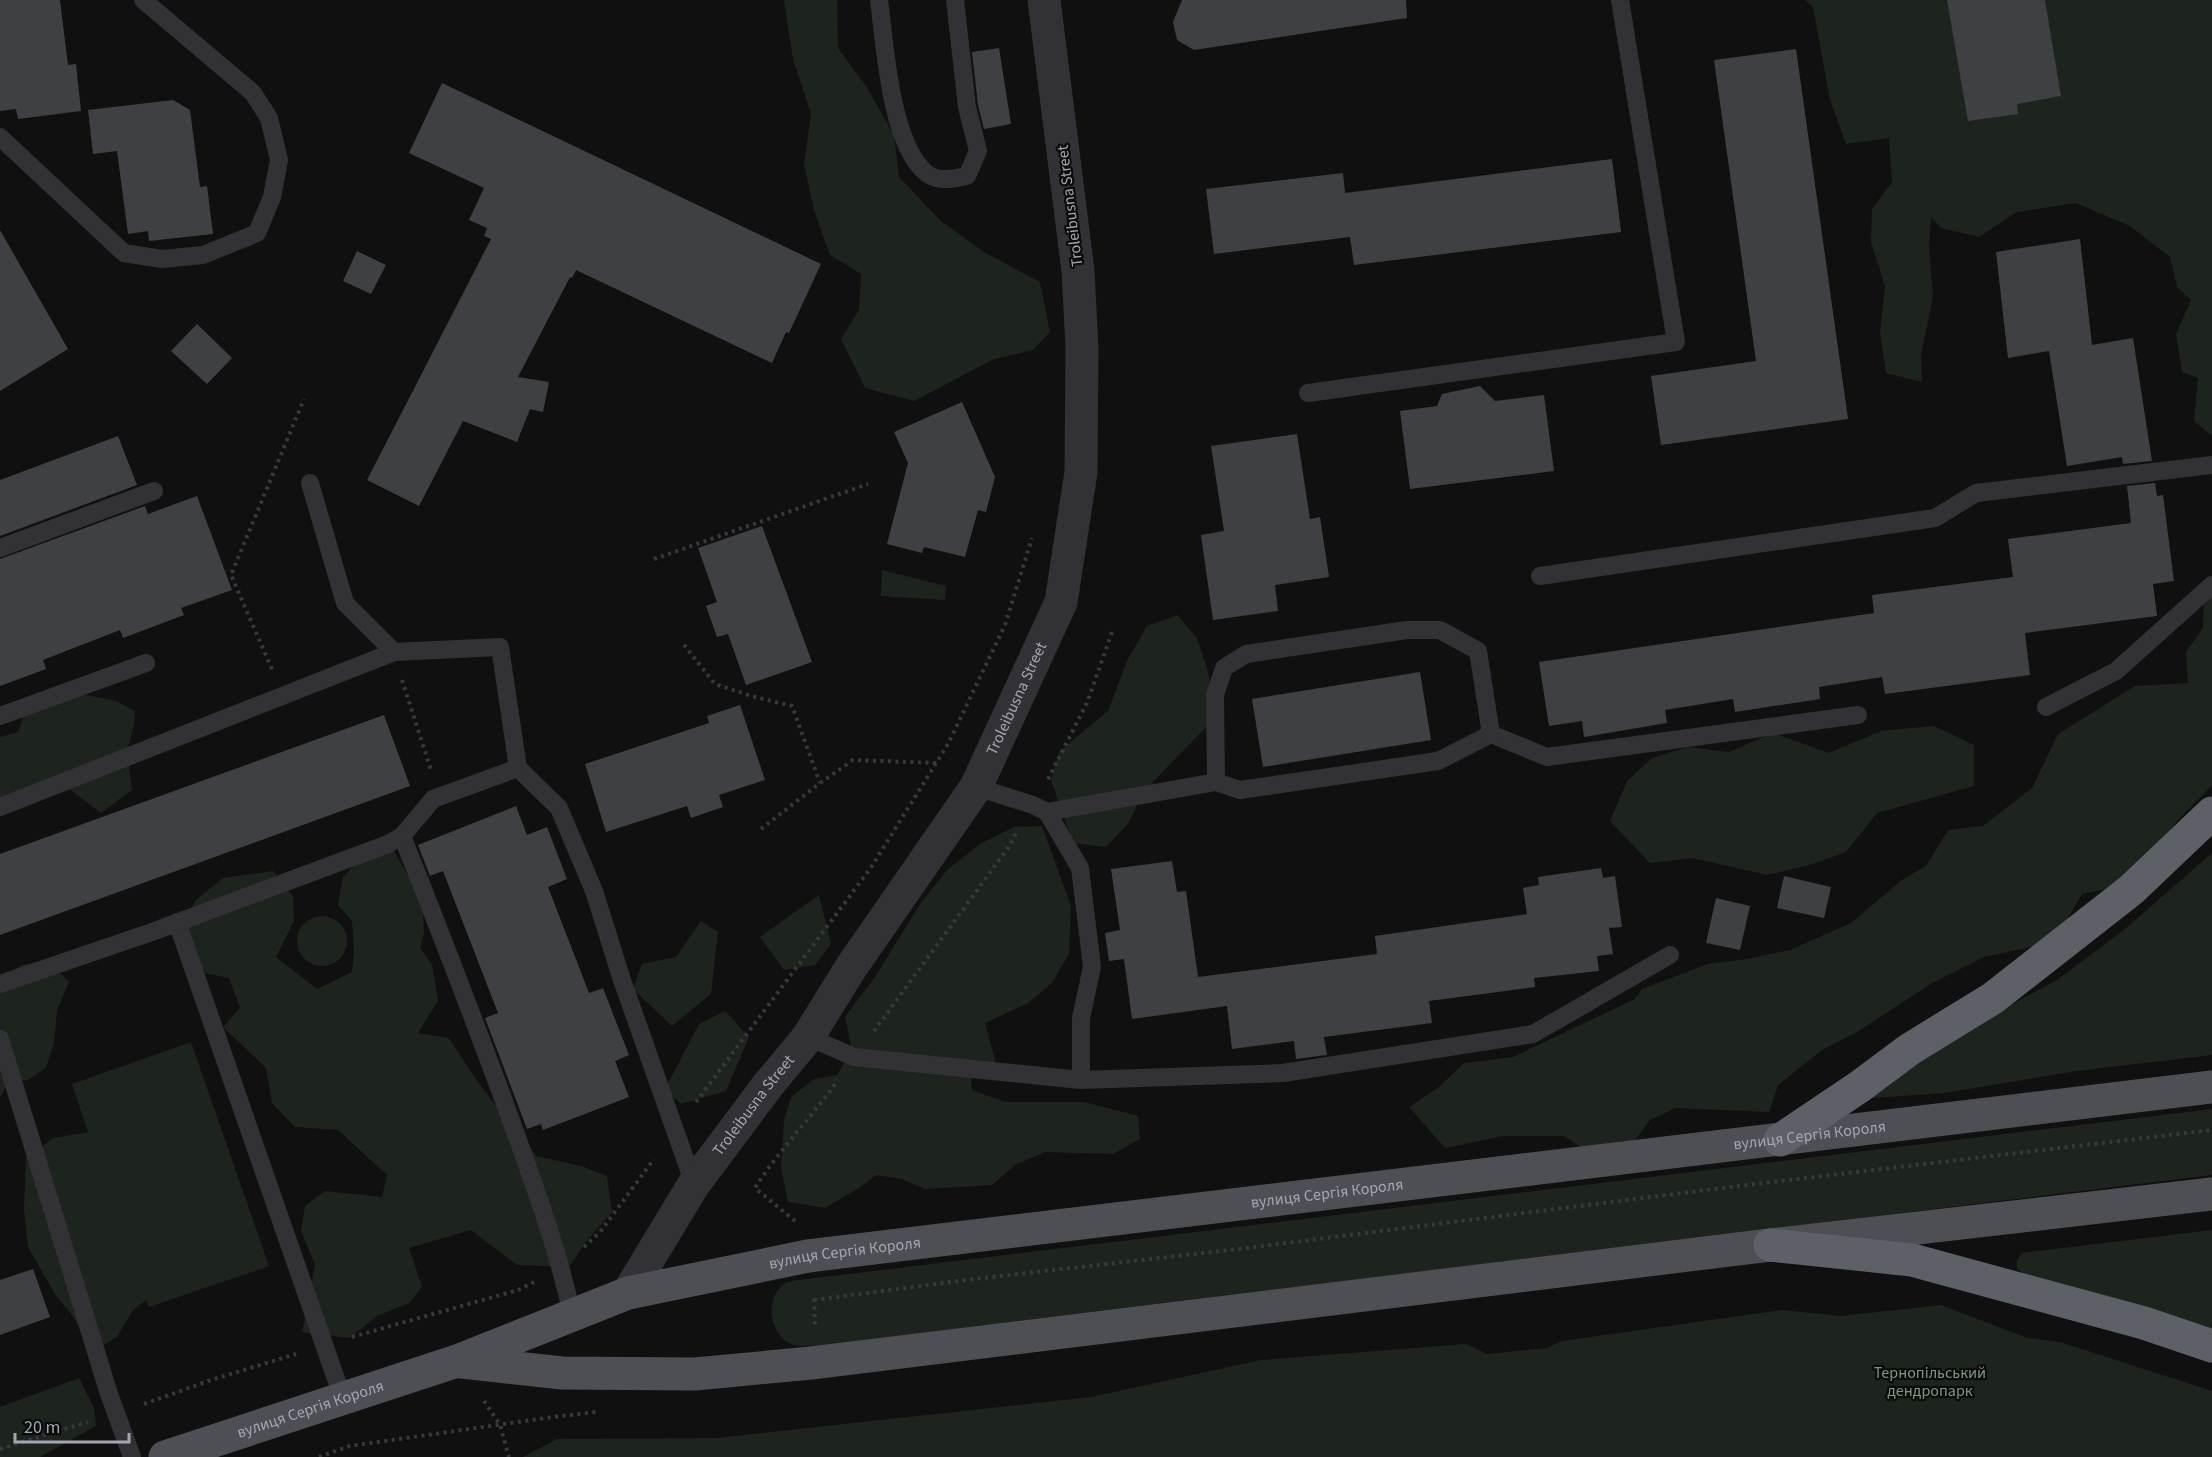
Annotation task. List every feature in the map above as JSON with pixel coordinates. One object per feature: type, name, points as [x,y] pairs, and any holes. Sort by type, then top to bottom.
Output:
[{"type":"highway","points":[[1780,1140],[1859,1087],[1910,1049],[1993,998],[2131,890],[2212,813]]},
{"type":"highway","points":[[1770,1245],[1912,1260],[2133,1320],[2212,1346]]},
{"type":"main road","name":"вулиця Сергія Короля","points":[[165,1457],[457,1361],[628,1293],[808,1256],[2212,1087]]},
{"type":"main road","name":"вулиця Сергія Короля","points":[[457,1361],[561,1373],[695,1374],[811,1363],[1770,1245],[2212,1194]]},
{"type":"street","name":"Troleibusna Street","points":[[628,1293],[694,1184],[807,1037],[850,969],[976,787],[1061,602],[1081,472],[1082,348],[1078,271],[1044,0]]},
{"type":"lane","points":[[0,137],[124,253],[162,260],[203,255],[257,233],[272,197],[279,160],[269,118],[253,93],[143,0]]},
{"type":"lane","points":[[879,0],[891,86],[905,143],[924,172],[946,181],[967,176],[978,151],[967,107],[955,0]]},
{"type":"lane","points":[[1308,393],[1676,342],[1620,0]]},
{"type":"lane","points":[[1540,576],[1935,518],[1976,494],[2212,465]]},
{"type":"lane","points":[[310,483],[345,603],[394,652]]},
{"type":"lane","points":[[0,548],[154,491]]},
{"type":"lane","points":[[2046,707],[2116,670],[2212,585]]},
{"type":"lane","points":[[1216,782],[1215,695],[1224,669],[1246,654],[1407,630],[1440,630],[1478,651],[1491,734]]},
{"type":"lane","points":[[0,807],[394,652],[500,646],[518,768],[559,808],[594,891],[694,1184]]},
{"type":"lane","points":[[0,716],[146,663]]},
{"type":"lane","points":[[976,787],[1040,808],[1216,782],[1240,790],[1438,761],[1491,734],[1547,757],[1858,715]]},
{"type":"lane","points":[[0,984],[388,844],[402,836],[433,799],[518,768]]},
{"type":"lane","points":[[1040,808],[1080,868],[1092,967],[1082,1018],[1081,1080]]},
{"type":"lane","points":[[402,836],[454,964],[534,1184],[562,1268],[572,1315]]},
{"type":"lane","points":[[177,922],[343,1399]]},
{"type":"lane","points":[[807,1037],[854,1057],[1081,1080],[1283,1073],[1533,1034],[1670,955]]},
{"type":"lane","points":[[0,1039],[109,1394],[132,1457]]},
{"type":"path","points":[[284,695],[231,575],[304,399]]},
{"type":"path","points":[[654,559],[868,484]]},
{"type":"path","points":[[948,744],[1005,625],[1032,537]]},
{"type":"path","points":[[803,1228],[755,1188],[769,1166],[814,1113],[1008,848],[1040,808],[1053,772],[1087,703],[1112,632]]},
{"type":"path","points":[[684,645],[715,684],[792,706],[820,783]]},
{"type":"path","points":[[394,652],[439,797]]},
{"type":"path","points":[[761,829],[853,760],[936,763]]},
{"type":"path","points":[[814,1300],[2212,1130]]},
{"type":"path","points":[[813,1291],[815,1329]]},
{"type":"path","points":[[457,1361],[500,1425],[508,1457]]},
{"type":"path","points":[[319,1457],[350,1446],[601,1412]]},
{"type":"green space","points":[[784,0],[837,0],[838,48],[866,86],[894,135],[899,177],[941,221],[984,252],[1040,282],[1050,332],[1033,350],[994,359],[914,401],[865,388],[841,339],[859,310],[861,274],[830,255],[814,210],[804,165],[811,114],[793,59]]},
{"type":"green space","points":[[1805,0],[2212,0],[2212,436],[2194,421],[2198,378],[2182,372],[2176,334],[2191,300],[2177,287],[2170,257],[2130,226],[2076,203],[2017,212],[1979,237],[1941,228],[1931,217],[1929,248],[1933,296],[1921,355],[1922,382],[1886,373],[1880,333],[1885,286],[1871,242],[1872,209],[1892,182],[1889,138],[1846,144],[1830,100],[1813,7]]},
{"type":"green space","points":[[882,570],[946,586],[945,600],[881,596]]},
{"type":"green space","points":[[2212,588],[2212,785],[2177,821],[2129,884],[2082,894],[2054,942],[1984,957],[1934,982],[1857,1032],[1822,1050],[1778,1085],[1769,1112],[1676,1108],[1650,1120],[1632,1144],[1581,1147],[1564,1136],[1503,1136],[1445,1148],[1409,1107],[1439,1087],[1464,1063],[1513,1057],[1635,999],[1642,989],[1708,964],[1790,950],[1851,923],[1902,880],[1926,866],[1948,830],[1983,826],[2032,788],[2058,734],[2135,686],[2188,683],[2186,652],[2203,628],[2204,598]]},
{"type":"green space","points":[[1177,615],[1197,638],[1207,668],[1215,706],[1210,723],[1144,791],[1128,824],[1106,847],[1073,843],[1051,780],[1059,752],[1108,711],[1127,661],[1147,626]]},
{"type":"green space","points":[[86,695],[116,701],[135,711],[127,751],[132,790],[101,813],[60,782],[0,816],[0,737],[18,732],[28,703]]},
{"type":"green space","points":[[1934,726],[1974,745],[1974,786],[1877,813],[1846,852],[1810,865],[1767,875],[1693,858],[1650,863],[1610,821],[1627,781],[1652,758],[1688,747],[1729,752],[1773,733],[1829,753],[1881,731]]},
{"type":"green space","points":[[1042,826],[1071,906],[1069,954],[1052,983],[1028,1003],[985,1023],[998,1071],[971,1074],[972,1090],[1005,1102],[1084,1102],[1138,1116],[1140,1139],[1113,1154],[1045,1152],[1015,1165],[992,1185],[925,1189],[902,1179],[876,1175],[825,1208],[788,1202],[781,1168],[784,1120],[791,1097],[814,1079],[837,1075],[852,1050],[845,1017],[875,977],[920,904],[947,870],[980,844],[1014,827]]},
{"type":"green space","points":[[394,851],[422,900],[424,933],[420,948],[432,964],[438,1001],[418,1033],[449,1038],[480,1085],[537,1156],[584,1167],[607,1176],[612,1212],[585,1243],[569,1267],[517,1265],[471,1230],[409,1248],[422,1287],[409,1303],[377,1316],[350,1338],[302,1332],[315,1265],[301,1231],[305,1206],[325,1191],[382,1197],[387,1175],[338,1130],[295,1127],[272,1103],[266,1068],[223,1027],[240,1008],[229,978],[204,973],[178,932],[196,900],[223,878],[273,871],[293,896],[294,921],[276,957],[317,989],[352,972],[354,951],[352,921],[338,905],[343,877],[367,852]]},
{"type":"green space","points":[[2212,853],[2212,1055],[2077,1071],[1945,1093],[1858,1099],[1961,1032],[2057,980],[2125,929]]},
{"type":"green space","points":[[819,895],[831,944],[815,965],[784,970],[760,937]]},
{"type":"green space","points":[[317,916],[327,916],[340,923],[347,936],[347,946],[340,959],[327,966],[317,966],[308,962],[301,955],[297,946],[297,936],[301,927],[308,920]]},
{"type":"green space","points":[[701,921],[718,932],[711,994],[672,1026],[633,989],[642,964],[676,957]]},
{"type":"green space","points":[[48,960],[69,982],[57,1010],[54,1043],[46,1068],[28,1080],[9,1082],[0,1097],[0,979],[22,965]]},
{"type":"green space","points":[[725,1011],[749,1037],[726,1091],[681,1104],[665,1089],[699,1024]]},
{"type":"green space","points":[[191,1042],[269,1266],[149,1307],[146,1300],[133,1310],[117,1337],[94,1351],[72,1315],[56,1296],[28,1247],[24,1209],[26,1158],[53,1138],[88,1132],[72,1084]]},
{"type":"green space","points":[[2212,1109],[2212,1175],[821,1345],[793,1345],[782,1338],[773,1322],[772,1304],[779,1289],[787,1282],[799,1280]]},
{"type":"green space","points":[[2212,1230],[2212,1334],[2030,1278],[2017,1269],[2017,1260],[2022,1253]]},
{"type":"green space","name":"Тернопільський дендропарк","points":[[1941,1305],[2027,1338],[2060,1342],[2212,1391],[2212,1457],[523,1457],[557,1439],[717,1438],[1091,1397],[1261,1360],[1466,1344],[1487,1354],[1547,1348],[1562,1341],[1782,1310],[1841,1316]]},
{"type":"green space","points":[[79,1378],[94,1408],[96,1426],[40,1457],[0,1457],[0,1407]]},
{"type":"building","points":[[0,0],[60,0],[68,65],[76,64],[81,111],[18,119],[16,109],[0,111]]},
{"type":"building","points":[[1182,0],[1406,0],[1407,18],[1194,50],[1177,40],[1173,22]]},
{"type":"building","points":[[1947,0],[2045,0],[2061,96],[2017,104],[2018,114],[1968,121]]},
{"type":"building","points":[[999,48],[1011,124],[984,129],[978,105],[972,52]]},
{"type":"building","points":[[1796,49],[1848,419],[1661,445],[1651,376],[1756,361],[1714,60]]},
{"type":"building","points":[[442,83],[821,264],[789,333],[786,332],[772,363],[576,270],[572,278],[570,277],[518,377],[549,382],[543,412],[530,409],[517,442],[463,421],[419,506],[367,480],[491,239],[484,236],[487,228],[469,220],[484,188],[409,153]]},
{"type":"building","points":[[173,100],[190,110],[200,187],[207,186],[213,234],[149,241],[148,231],[128,234],[117,151],[93,154],[88,110]]},
{"type":"building","points":[[1612,159],[1621,232],[1354,265],[1350,237],[1214,254],[1206,189],[1343,173],[1345,193]]},
{"type":"building","points":[[0,230],[68,349],[0,391]]},
{"type":"building","points":[[2080,239],[2092,345],[2133,338],[2152,461],[2123,464],[2122,457],[2067,466],[2049,351],[2008,358],[1996,252]]},
{"type":"building","points":[[357,251],[386,265],[371,294],[343,281]]},
{"type":"building","points":[[197,324],[232,358],[207,384],[171,351]]},
{"type":"building","points":[[1480,386],[1495,401],[1544,395],[1554,471],[1410,489],[1400,411],[1437,406],[1442,394]]},
{"type":"building","points":[[962,402],[995,477],[986,512],[978,510],[965,557],[924,547],[922,553],[887,544],[908,463],[894,432]]},
{"type":"building","points":[[1297,434],[1310,519],[1320,517],[1329,577],[1275,585],[1278,611],[1213,620],[1201,535],[1224,531],[1211,446]]},
{"type":"building","points":[[118,436],[137,485],[0,536],[0,480]]},
{"type":"building","points":[[2155,483],[2157,496],[2163,495],[2174,581],[2153,584],[2157,616],[2025,633],[2030,675],[1885,694],[1882,677],[1819,687],[1820,699],[1735,712],[1733,699],[1665,710],[1667,723],[1584,737],[1582,721],[1549,726],[1539,662],[1874,613],[1872,595],[2013,577],[2008,539],[2131,523],[2127,486]]},
{"type":"building","points":[[197,496],[232,590],[181,608],[184,615],[123,638],[120,630],[43,660],[46,669],[0,686],[0,559],[145,506],[148,514]]},
{"type":"building","points":[[762,526],[812,662],[746,685],[728,634],[717,637],[706,606],[717,602],[698,548]]},
{"type":"building","points":[[1420,672],[1431,740],[1263,767],[1252,699]]},
{"type":"building","points":[[740,705],[765,780],[719,795],[723,807],[691,818],[687,806],[606,832],[585,764],[709,723],[707,716]]},
{"type":"building","points":[[384,715],[410,786],[0,935],[0,854]]},
{"type":"building","points":[[516,806],[527,835],[547,827],[567,879],[548,887],[589,993],[603,988],[629,1055],[615,1061],[629,1097],[543,1130],[541,1124],[527,1129],[485,1018],[498,1013],[443,871],[430,876],[418,845]]},
{"type":"building","points":[[1172,861],[1177,892],[1186,891],[1198,977],[1377,954],[1375,936],[1527,914],[1523,888],[1539,885],[1538,877],[1601,868],[1603,878],[1615,876],[1622,927],[1609,928],[1613,954],[1597,956],[1599,971],[1534,978],[1535,987],[1429,1001],[1432,1023],[1324,1037],[1327,1055],[1296,1059],[1294,1041],[1232,1049],[1227,1006],[1132,1019],[1124,959],[1109,961],[1105,933],[1120,930],[1111,869]]},
{"type":"building","points":[[1784,876],[1831,887],[1824,918],[1777,908]]},
{"type":"building","points":[[1716,898],[1750,906],[1740,950],[1706,943]]},
{"type":"building","points":[[33,1269],[50,1317],[0,1335],[0,1280]]}]
